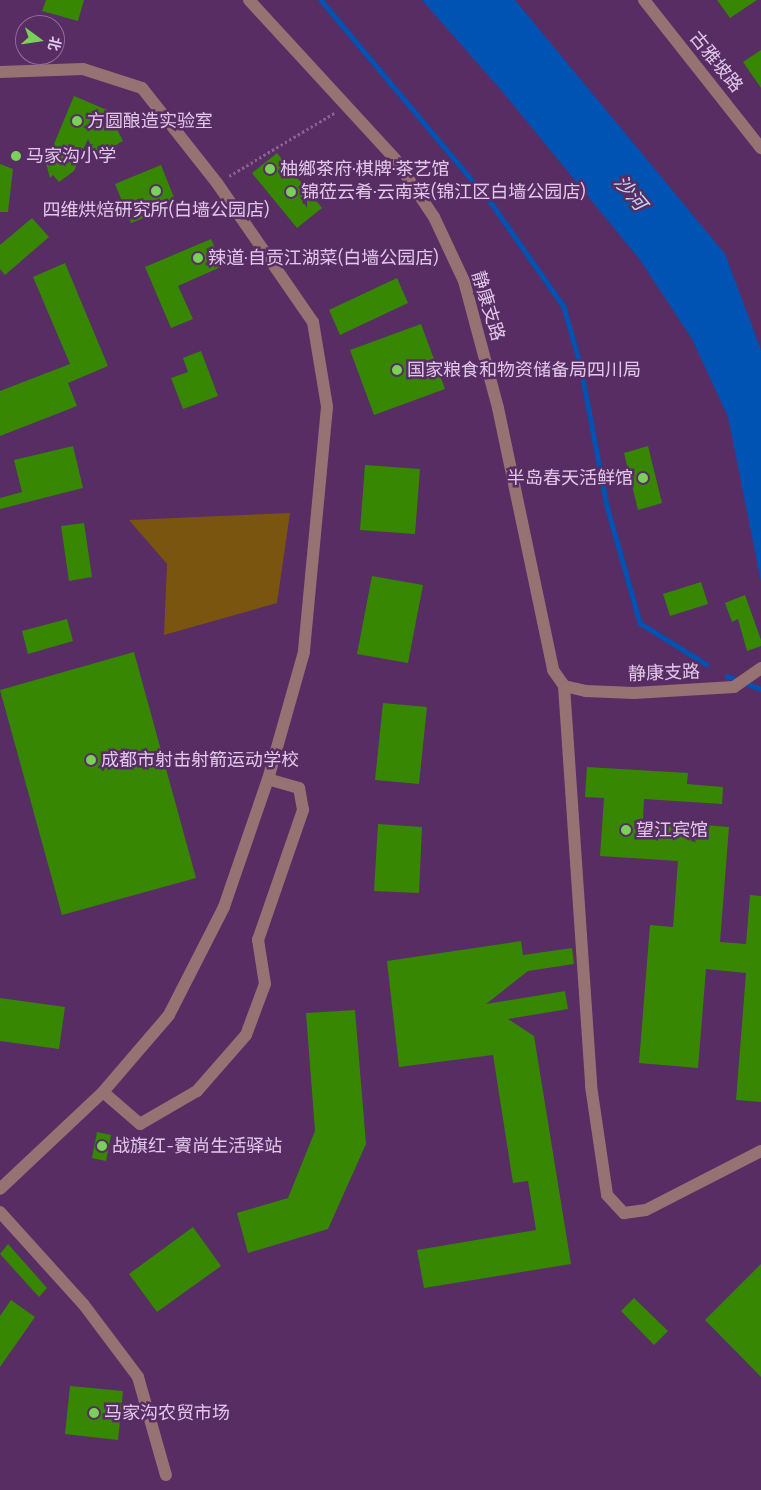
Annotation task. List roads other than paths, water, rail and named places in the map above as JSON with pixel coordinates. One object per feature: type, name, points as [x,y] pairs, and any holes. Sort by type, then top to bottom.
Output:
[{"type":"street","name":"静康支路","points":[[249,0],[405,174],[434,217],[464,281],[498,408],[553,670],[564,686],[568,728],[568,778],[591,1086],[607,1195],[624,1213],[646,1210],[761,1150]]},
{"type":"street","name":"古雅坡路","points":[[644,0],[761,148]]},
{"type":"street","points":[[0,72],[83,69],[142,88],[217,183],[313,322],[327,408],[304,652],[268,779],[224,907],[169,1015],[103,1092],[0,1189]]},
{"type":"street","name":"静康支路","points":[[564,686],[586,691],[634,692],[734,687],[761,668]]},
{"type":"street","points":[[103,1092],[140,1124],[197,1091],[246,1035],[265,984],[258,940],[303,810],[299,788],[268,779]]},
{"type":"street","points":[[0,1212],[84,1305],[138,1377],[166,1475]]},
{"type":"water","name":"沙河","points":[[422,0],[515,0],[725,254],[761,350],[761,582],[728,417],[692,339],[640,260],[501,90]]},
{"type":"waterway","points":[[321,0],[492,204],[564,307],[580,363],[607,506],[640,623],[706,664]]},
{"type":"waterway","points":[[727,676],[761,689]]},
{"type":"place","name":"方圆酿造实验室","points":[[77,121]]},
{"type":"place","name":"马家沟小学","points":[[16,156]]},
{"type":"place","name":"柚鄉茶府·棋牌·茶艺馆","points":[[270,169]]},
{"type":"place","name":"四维烘焙研究所(白墙公园店)","points":[[156,191]]},
{"type":"place","name":"锦莅云肴·云南菜(锦江区白墙公园店)","points":[[291,192]]},
{"type":"place","name":"辣道·自贡江湖菜(白墙公园店)","points":[[198,258]]},
{"type":"place","name":"国家粮食和物资储备局四川局","points":[[397,370]]},
{"type":"place","name":"半岛春天活鲜馆","points":[[643,478]]},
{"type":"place","name":"成都市射击射箭运动学校","points":[[91,760]]},
{"type":"place","name":"望江宾馆","points":[[626,830]]},
{"type":"place","name":"战旗红-賨尚生活驿站","points":[[102,1146]]},
{"type":"place","name":"马家沟农贸市场","points":[[94,1413]]}]
